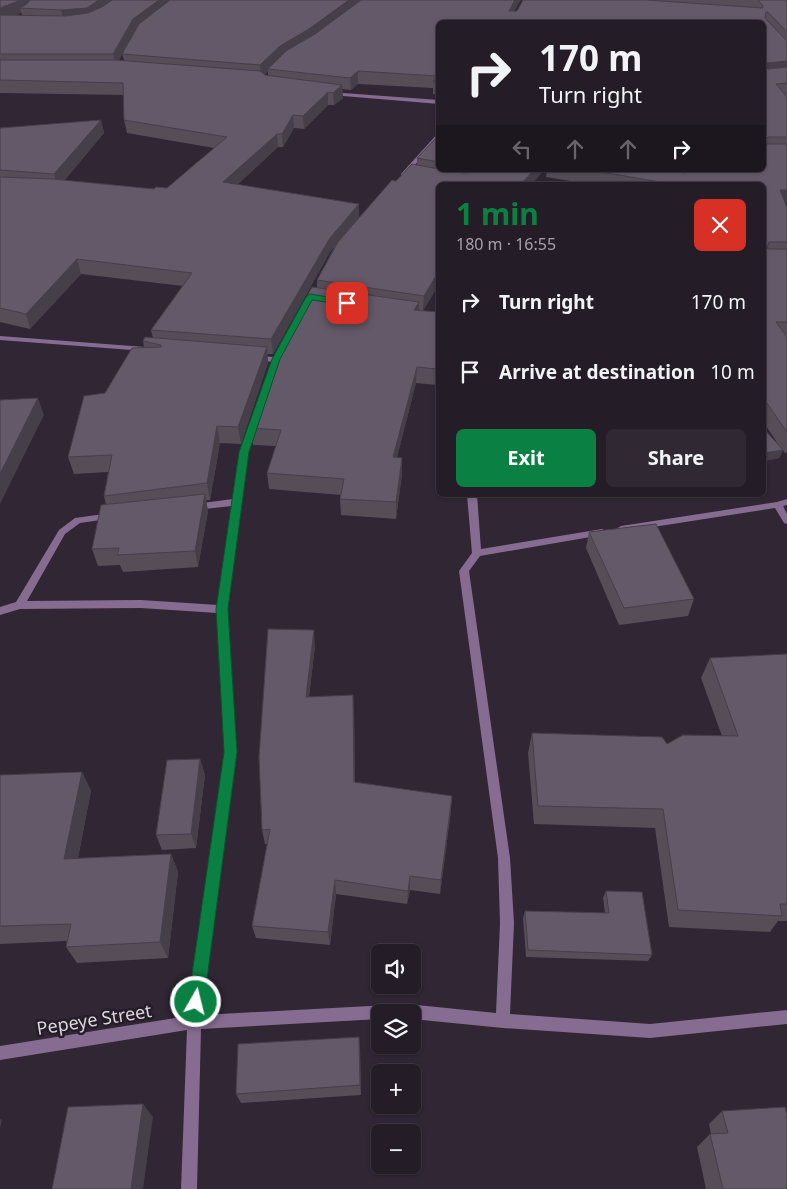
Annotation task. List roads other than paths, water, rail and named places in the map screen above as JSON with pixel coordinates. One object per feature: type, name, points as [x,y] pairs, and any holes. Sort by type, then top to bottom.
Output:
[{"type":"street","points":[[324,92],[436,102]]},
{"type":"street","points":[[404,176],[436,138]]},
{"type":"street","points":[[0,338],[158,350]]},
{"type":"street","points":[[246,357],[276,360]]},
{"type":"street","points":[[189,1189],[194,1022],[231,752],[222,609],[244,452],[260,406]]},
{"type":"street","points":[[472,497],[477,553],[464,571],[504,858],[507,923],[503,1021]]},
{"type":"street","points":[[188,508],[237,502]]},
{"type":"street","points":[[477,553],[787,502]]},
{"type":"street","points":[[777,505],[787,521]]},
{"type":"street","points":[[20,605],[62,532],[78,520],[118,515]]},
{"type":"street","points":[[0,611],[20,605],[142,604],[222,609]]},
{"type":"street","name":"Pepeye Street","points":[[0,1053],[194,1022],[407,1011],[503,1021],[650,1031],[787,1017]]}]
